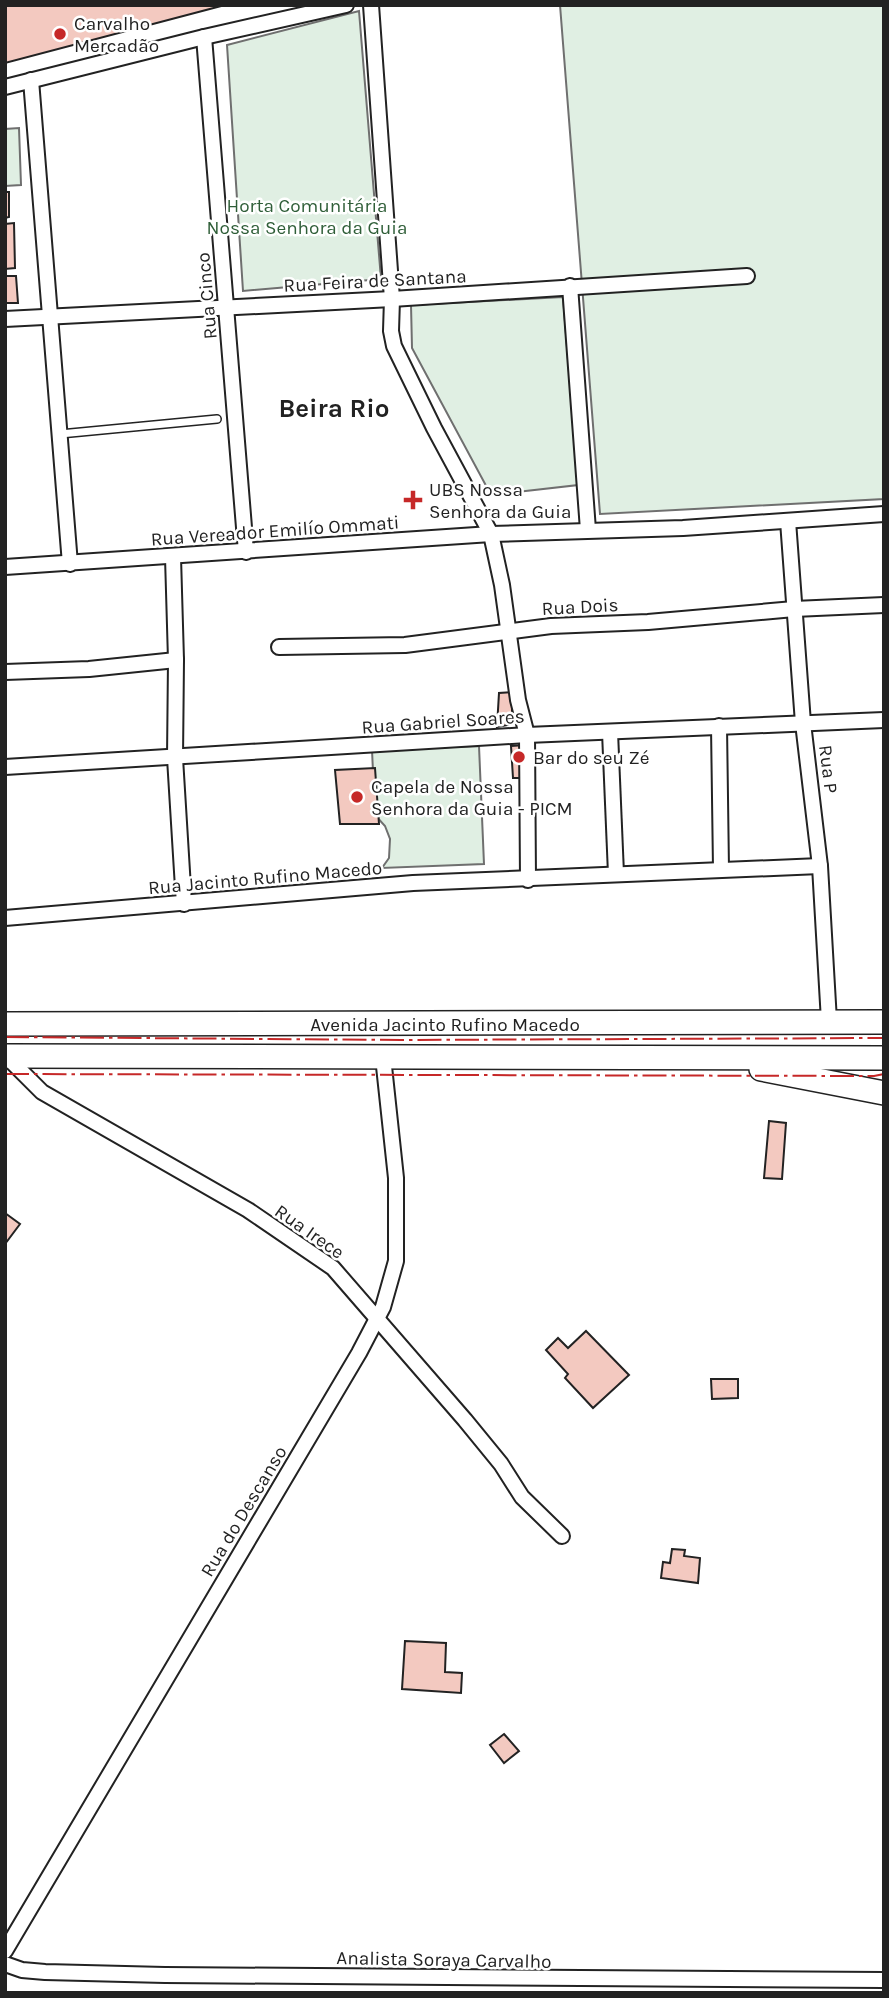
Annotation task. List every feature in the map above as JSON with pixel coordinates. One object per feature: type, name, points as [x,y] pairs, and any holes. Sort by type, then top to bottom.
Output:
[{"type":"main road","points":[[841,1021],[884,1009]]},
{"type":"main road","name":"Avenida Jacinto Rufino Macedo","points":[[5,1024],[884,1022]]},
{"type":"main road","points":[[459,1057],[518,1046],[569,1044],[569,1034],[550,1023]]},
{"type":"main road","points":[[246,1057],[229,1045],[232,1035],[240,1031],[280,1032],[345,1024]]},
{"type":"main road","name":"Avenida Jacinto Rufino Macedo","points":[[6,1056],[884,1058]]},
{"type":"main road","points":[[710,1059],[884,1093]]},
{"type":"street","points":[[5,87],[346,5]]},
{"type":"street","points":[[370,5],[392,299],[391,331],[394,346],[434,428],[491,534],[509,631],[514,677],[527,735],[527,880]]},
{"type":"street","name":"Rua Cinco","points":[[204,37],[246,552]]},
{"type":"street","points":[[31,80],[71,564]]},
{"type":"street","name":"Rua Feira de Santana","points":[[5,319],[392,299],[747,276]]},
{"type":"street","points":[[570,286],[588,530]]},
{"type":"street","name":"Rua Vereador Emilío Ommati","points":[[5,567],[491,534],[788,521],[884,514]]},
{"type":"street","name":"Rua P","points":[[788,521],[803,723],[841,1021]]},
{"type":"street","points":[[173,556],[175,758],[184,904]]},
{"type":"street","name":"Rua Dois","points":[[279,647],[405,645],[551,626],[648,622],[794,609],[884,605]]},
{"type":"street","points":[[5,672],[89,669],[176,660]]},
{"type":"street","name":"Rua Gabriel Soares","points":[[5,767],[527,735],[884,720]]},
{"type":"street","points":[[719,726],[721,869]]},
{"type":"street","points":[[610,732],[616,874]]},
{"type":"street","name":"Rua Jacinto Rufino Macedo","points":[[5,918],[413,883],[820,866]]},
{"type":"street","name":"Rua Irece","points":[[6,1056],[42,1092],[248,1210],[339,1275],[465,1420],[501,1464],[522,1497],[562,1536]]},
{"type":"street","name":"Rua do Descanso","points":[[5,1951],[359,1353],[388,1294],[396,1261],[396,1178],[391,1110],[383,1057]]},
{"type":"street","name":"Analista Soraya Carvalho","points":[[5,1964],[44,1972],[166,1975],[884,1980]]},
{"type":"lane","points":[[59,435],[217,419]]},
{"type":"green space","points":[[560,5],[884,5],[884,499],[600,514]]},
{"type":"green space","name":"Horta Comunitária Nossa Senhora da Guia","points":[[359,11],[381,279],[243,291],[227,45]]},
{"type":"green space","points":[[19,128],[21,185],[5,186],[5,129]]},
{"type":"green space","points":[[563,297],[578,485],[491,495],[412,348],[411,305]]},
{"type":"green space","points":[[479,746],[484,864],[382,868],[389,858],[390,839],[385,826],[375,815],[372,750]]},
{"type":"building","name":"Carvalho Mercadão","points":[[5,5],[225,5],[5,63]]},
{"type":"building","points":[[5,192],[9,192],[9,217],[5,218]]},
{"type":"building","points":[[14,223],[15,268],[5,269],[5,224]]},
{"type":"building","points":[[5,276],[16,276],[18,303],[5,303]]},
{"type":"building","points":[[512,692],[512,724],[497,727],[499,693]]},
{"type":"building","name":"Bar do seu Zé","points":[[525,745],[526,778],[513,778],[511,746]]},
{"type":"building","name":"Capela de Nossa Senhora da Guia - PICM","points":[[375,768],[379,824],[340,824],[335,770]]},
{"type":"building","points":[[769,1121],[786,1123],[782,1179],[764,1178]]},
{"type":"building","points":[[5,1213],[20,1224],[5,1244]]},
{"type":"building","points":[[586,1331],[629,1375],[593,1408],[565,1378],[568,1374],[546,1350],[558,1338],[568,1348]]},
{"type":"building","points":[[711,1379],[738,1379],[738,1398],[712,1399]]},
{"type":"building","points":[[672,1549],[685,1550],[684,1556],[700,1558],[698,1583],[661,1578],[663,1562],[670,1563]]},
{"type":"building","points":[[405,1641],[446,1643],[445,1672],[462,1673],[461,1693],[402,1689]]},
{"type":"building","points":[[504,1734],[519,1751],[504,1763],[490,1745]]},
{"type":"power","points":[[5,1037],[401,1040],[884,1038]]},
{"type":"power","points":[[5,1074],[884,1074]]},
{"type":"place","name":"Carvalho Mercadão","points":[[60,34]]},
{"type":"place","name":"UBS Nossa Senhora da Guia","points":[[413,500]]},
{"type":"place","name":"Bar do seu Zé","points":[[519,757]]},
{"type":"place","name":"Capela de Nossa Senhora da Guia - PICM","points":[[357,797]]},
{"type":"district","name":"Beira Rio","points":[[334,408]]}]
